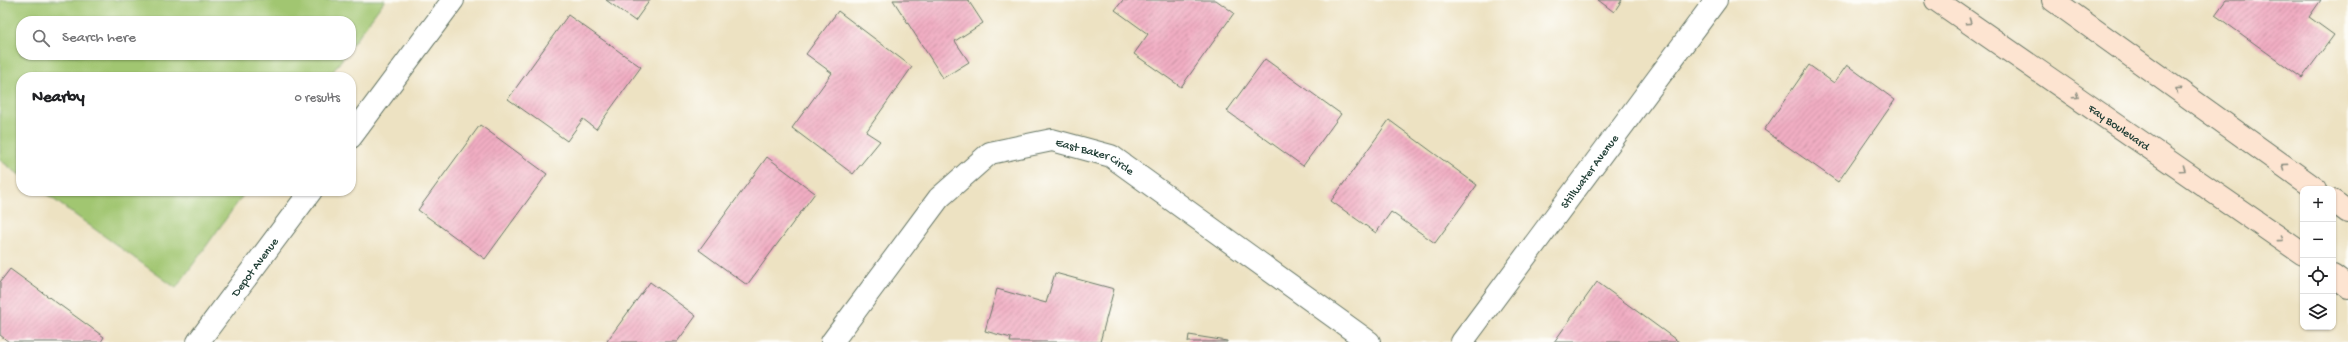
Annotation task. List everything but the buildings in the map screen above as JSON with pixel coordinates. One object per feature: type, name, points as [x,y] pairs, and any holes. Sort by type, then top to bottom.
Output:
[{"type":"main road","name":"Fay Boulevard","points":[[1936,0],[2300,252]]},
{"type":"main road","points":[[2053,0],[2312,186]]},
{"type":"main road","points":[[2336,203],[2348,212]]},
{"type":"main road","points":[[2336,278],[2348,287]]},
{"type":"street","points":[[356,130],[453,0]]},
{"type":"street","name":"Stillwater Avenue","points":[[1462,342],[1716,0]]},
{"type":"street","name":"East Baker Circle","points":[[832,342],[939,198],[990,153],[1052,140],[1112,156],[1369,342]]},
{"type":"street","name":"Depot Avenue","points":[[198,342],[306,196]]},
{"type":"green space","points":[[0,0],[385,0],[356,39],[356,16],[16,16],[16,60],[341,60],[333,72],[16,72],[16,172],[0,160]]},
{"type":"green space","points":[[49,196],[242,196],[176,288]]}]
